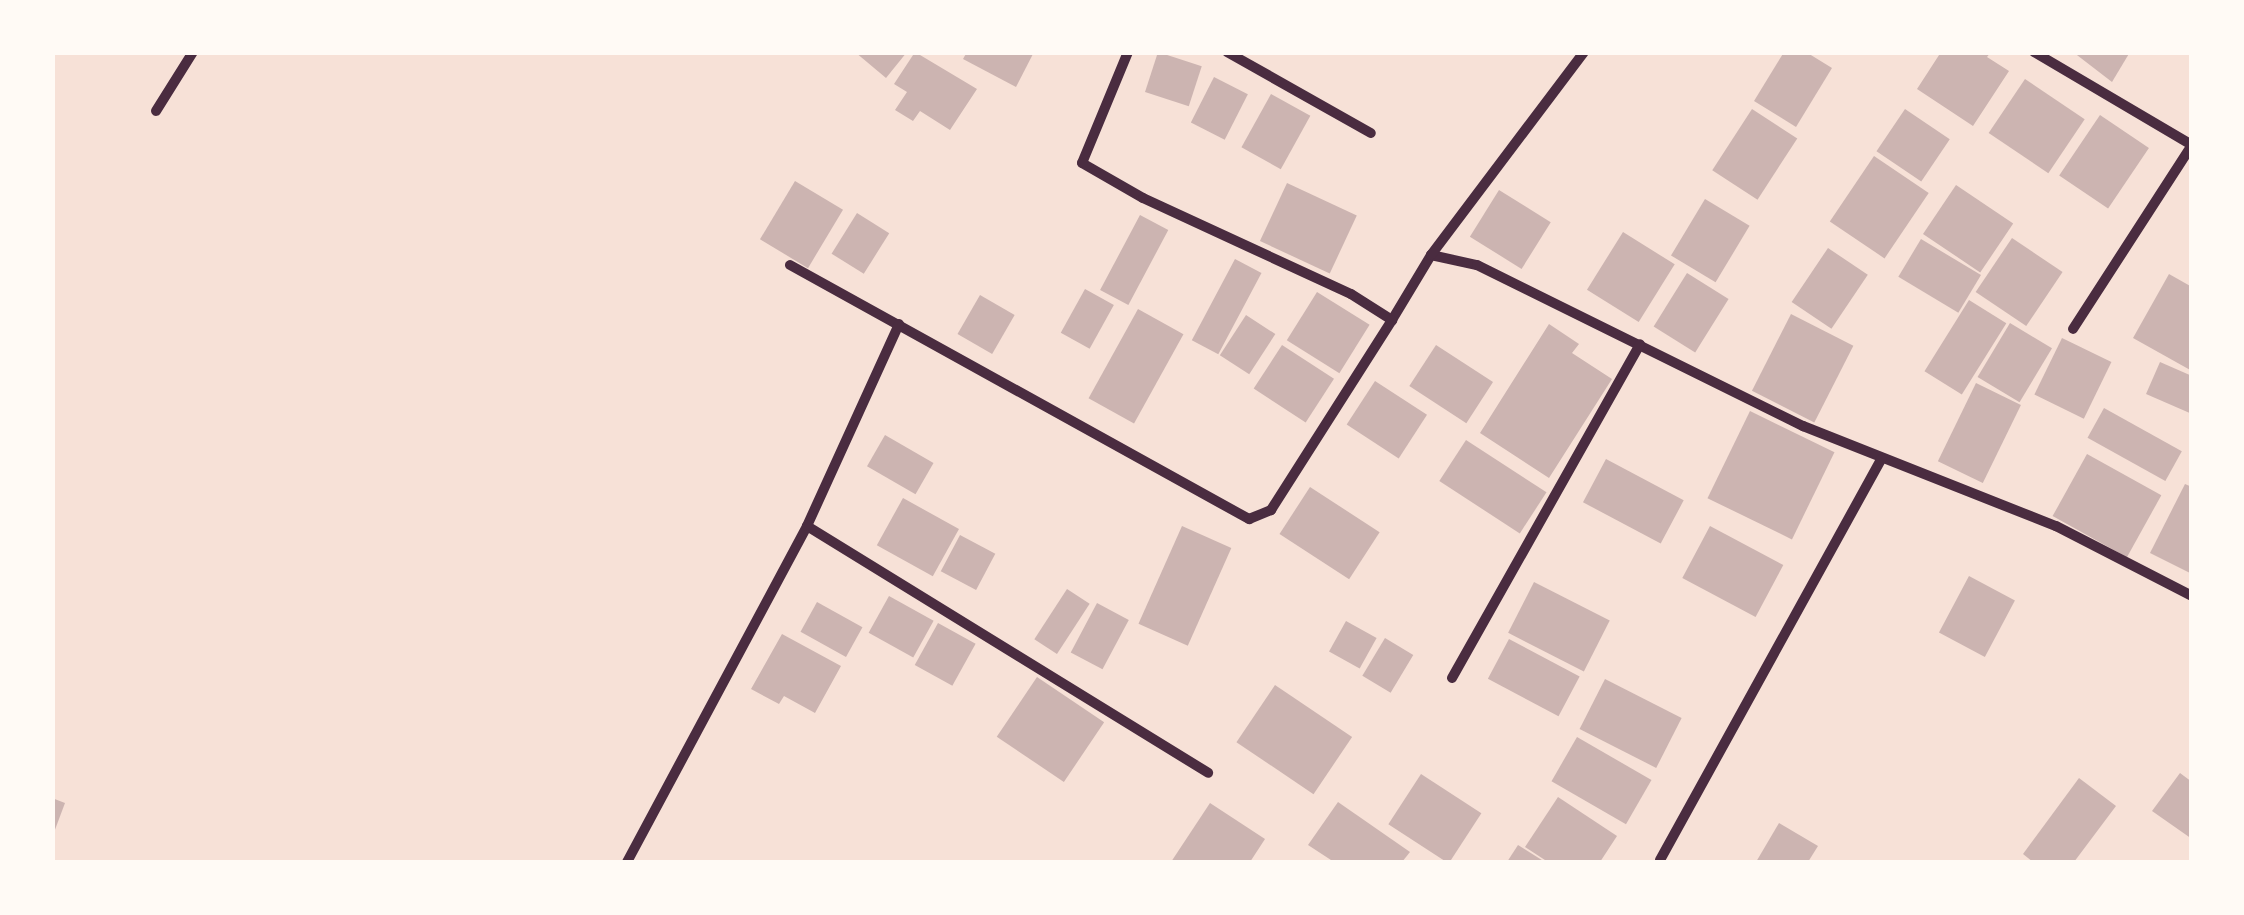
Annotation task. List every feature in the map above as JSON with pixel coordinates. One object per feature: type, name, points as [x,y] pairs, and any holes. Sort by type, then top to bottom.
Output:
[{"type":"street","points":[[156,111],[194,52]]},
{"type":"street","points":[[1128,52],[1082,163],[1143,198],[1350,294],[1392,320]]},
{"type":"street","points":[[1227,52],[1372,133]]},
{"type":"street","points":[[2034,52],[2192,145],[2073,329]]},
{"type":"street","points":[[790,265],[1249,519],[1271,510],[1430,255],[1581,53]]},
{"type":"street","points":[[1430,255],[1476,264],[1881,459],[2056,526],[2192,596]]},
{"type":"street","points":[[628,862],[807,526],[900,324]]},
{"type":"street","points":[[1452,678],[1640,344]]},
{"type":"street","points":[[1660,860],[1881,459]]},
{"type":"street","points":[[807,526],[1208,774]]},
{"type":"building","points":[[855,52],[907,52],[886,78]]},
{"type":"building","points":[[915,52],[977,89],[950,130],[920,111],[913,121],[895,110],[907,92],[894,84]]},
{"type":"building","points":[[967,52],[1034,52],[1016,87],[963,59]]},
{"type":"building","points":[[1158,52],[1202,66],[1189,106],[1145,92]]},
{"type":"building","points":[[1784,52],[1806,52],[1832,68],[1796,127],[1754,101]]},
{"type":"building","points":[[1941,52],[1991,52],[1987,57],[2009,71],[1973,126],[1917,89]]},
{"type":"building","points":[[2073,52],[2130,52],[2112,82]]},
{"type":"building","points":[[1214,77],[1248,94],[1225,140],[1191,122]]},
{"type":"building","points":[[2025,79],[2085,119],[2048,173],[1989,133]]},
{"type":"building","points":[[1271,94],[1310,116],[1281,169],[1241,147]]},
{"type":"building","points":[[1752,109],[1797,138],[1758,200],[1712,170]]},
{"type":"building","points":[[1905,109],[1950,139],[1921,181],[1876,151]]},
{"type":"building","points":[[2100,115],[2149,148],[2108,209],[2059,176]]},
{"type":"building","points":[[1874,156],[1929,193],[1885,258],[1830,221]]},
{"type":"building","points":[[795,181],[843,210],[808,268],[760,239]]},
{"type":"building","points":[[1287,183],[1357,216],[1330,274],[1260,241]]},
{"type":"building","points":[[1956,185],[2013,224],[1980,272],[1923,234]]},
{"type":"building","points":[[1499,190],[1551,222],[1522,269],[1470,237]]},
{"type":"building","points":[[1705,199],[1750,226],[1716,282],[1671,256]]},
{"type":"building","points":[[857,213],[889,233],[864,274],[832,254]]},
{"type":"building","points":[[1140,215],[1168,230],[1128,305],[1100,290]]},
{"type":"building","points":[[1623,232],[1675,264],[1639,322],[1587,290]]},
{"type":"building","points":[[2012,238],[2063,272],[2026,326],[1976,292]]},
{"type":"building","points":[[1921,239],[1981,275],[1958,313],[1898,277]]},
{"type":"building","points":[[1828,248],[1868,275],[1831,329],[1792,302]]},
{"type":"building","points":[[1235,259],[1261,273],[1218,354],[1192,340]]},
{"type":"building","points":[[1687,273],[1729,299],[1695,352],[1654,326]]},
{"type":"building","points":[[2169,274],[2192,287],[2192,371],[2133,338]]},
{"type":"building","points":[[1085,289],[1114,305],[1090,349],[1061,333]]},
{"type":"building","points":[[1317,292],[1370,325],[1339,373],[1287,340]]},
{"type":"building","points":[[980,295],[1015,315],[992,354],[958,334]]},
{"type":"building","points":[[1969,300],[2006,323],[1962,395],[1924,371]]},
{"type":"building","points":[[1138,309],[1183,334],[1134,423],[1089,398]]},
{"type":"building","points":[[1791,314],[1853,346],[1814,422],[1752,391]]},
{"type":"building","points":[[1246,315],[1275,334],[1249,374],[1220,355]]},
{"type":"building","points":[[2010,323],[2052,348],[2020,402],[1978,377]]},
{"type":"building","points":[[1549,324],[1579,344],[1572,353],[1612,379],[1549,478],[1480,433]]},
{"type":"building","points":[[2062,338],[2111,362],[2084,419],[2034,395]]},
{"type":"building","points":[[1282,345],[1334,379],[1306,422],[1254,389]]},
{"type":"building","points":[[1436,345],[1493,382],[1466,423],[1409,386]]},
{"type":"building","points":[[2160,362],[2192,376],[2192,414],[2146,394]]},
{"type":"building","points":[[1375,381],[1427,415],[1399,458],[1347,425]]},
{"type":"building","points":[[1976,383],[2021,405],[1983,483],[1938,461]]},
{"type":"building","points":[[2104,408],[2182,451],[2165,481],[2088,438]]},
{"type":"building","points":[[1750,411],[1834,452],[1792,539],[1707,498]]},
{"type":"building","points":[[885,435],[933,463],[915,494],[867,466]]},
{"type":"building","points":[[1466,440],[1547,492],[1520,533],[1439,481]]},
{"type":"building","points":[[2087,454],[2161,495],[2127,557],[2053,516]]},
{"type":"building","points":[[1606,459],[1684,500],[1661,544],[1583,502]]},
{"type":"building","points":[[2185,484],[2192,487],[2192,574],[2150,553]]},
{"type":"building","points":[[1310,487],[1380,532],[1349,579],[1280,534]]},
{"type":"building","points":[[903,498],[959,529],[933,576],[877,545]]},
{"type":"building","points":[[1182,526],[1231,548],[1188,646],[1138,624]]},
{"type":"building","points":[[1710,526],[1783,565],[1756,617],[1682,578]]},
{"type":"building","points":[[960,535],[995,554],[976,590],[941,571]]},
{"type":"building","points":[[1969,576],[2015,600],[1985,657],[1939,633]]},
{"type":"building","points":[[1534,582],[1610,621],[1584,671],[1508,633]]},
{"type":"building","points":[[1067,589],[1090,604],[1057,654],[1034,639]]},
{"type":"building","points":[[889,596],[934,621],[913,657],[869,633]]},
{"type":"building","points":[[817,602],[862,627],[846,657],[801,632]]},
{"type":"building","points":[[1097,603],[1129,620],[1102,669],[1071,652]]},
{"type":"building","points":[[1346,621],[1377,638],[1360,669],[1329,652]]},
{"type":"building","points":[[938,623],[976,644],[952,686],[915,665]]},
{"type":"building","points":[[782,634],[841,666],[815,713],[784,696],[779,704],[751,689]]},
{"type":"building","points":[[1385,638],[1413,655],[1391,693],[1362,676]]},
{"type":"building","points":[[1509,639],[1580,677],[1559,716],[1488,679]]},
{"type":"building","points":[[1037,677],[1104,722],[1064,782],[997,737]]},
{"type":"building","points":[[1605,679],[1682,718],[1656,768],[1580,729]]},
{"type":"building","points":[[1275,685],[1352,737],[1314,794],[1236,742]]},
{"type":"building","points":[[1577,737],[1651,780],[1626,824],[1552,781]]},
{"type":"building","points":[[2180,773],[2192,782],[2192,839],[2152,811]]},
{"type":"building","points":[[1421,774],[1481,813],[1450,862],[1388,824]]},
{"type":"building","points":[[2079,778],[2116,806],[2074,862],[2033,862],[2023,854]]},
{"type":"building","points":[[1558,797],[1617,836],[1600,862],[1548,862],[1525,847]]},
{"type":"building","points":[[52,798],[65,803],[53,835],[52,835]]},
{"type":"building","points":[[1338,802],[1410,852],[1402,862],[1334,862],[1308,845]]},
{"type":"building","points":[[1210,803],[1265,839],[1250,862],[1171,862]]},
{"type":"building","points":[[1779,823],[1818,846],[1808,862],[1756,862]]},
{"type":"building","points":[[1518,845],[1545,862],[1507,862]]}]
